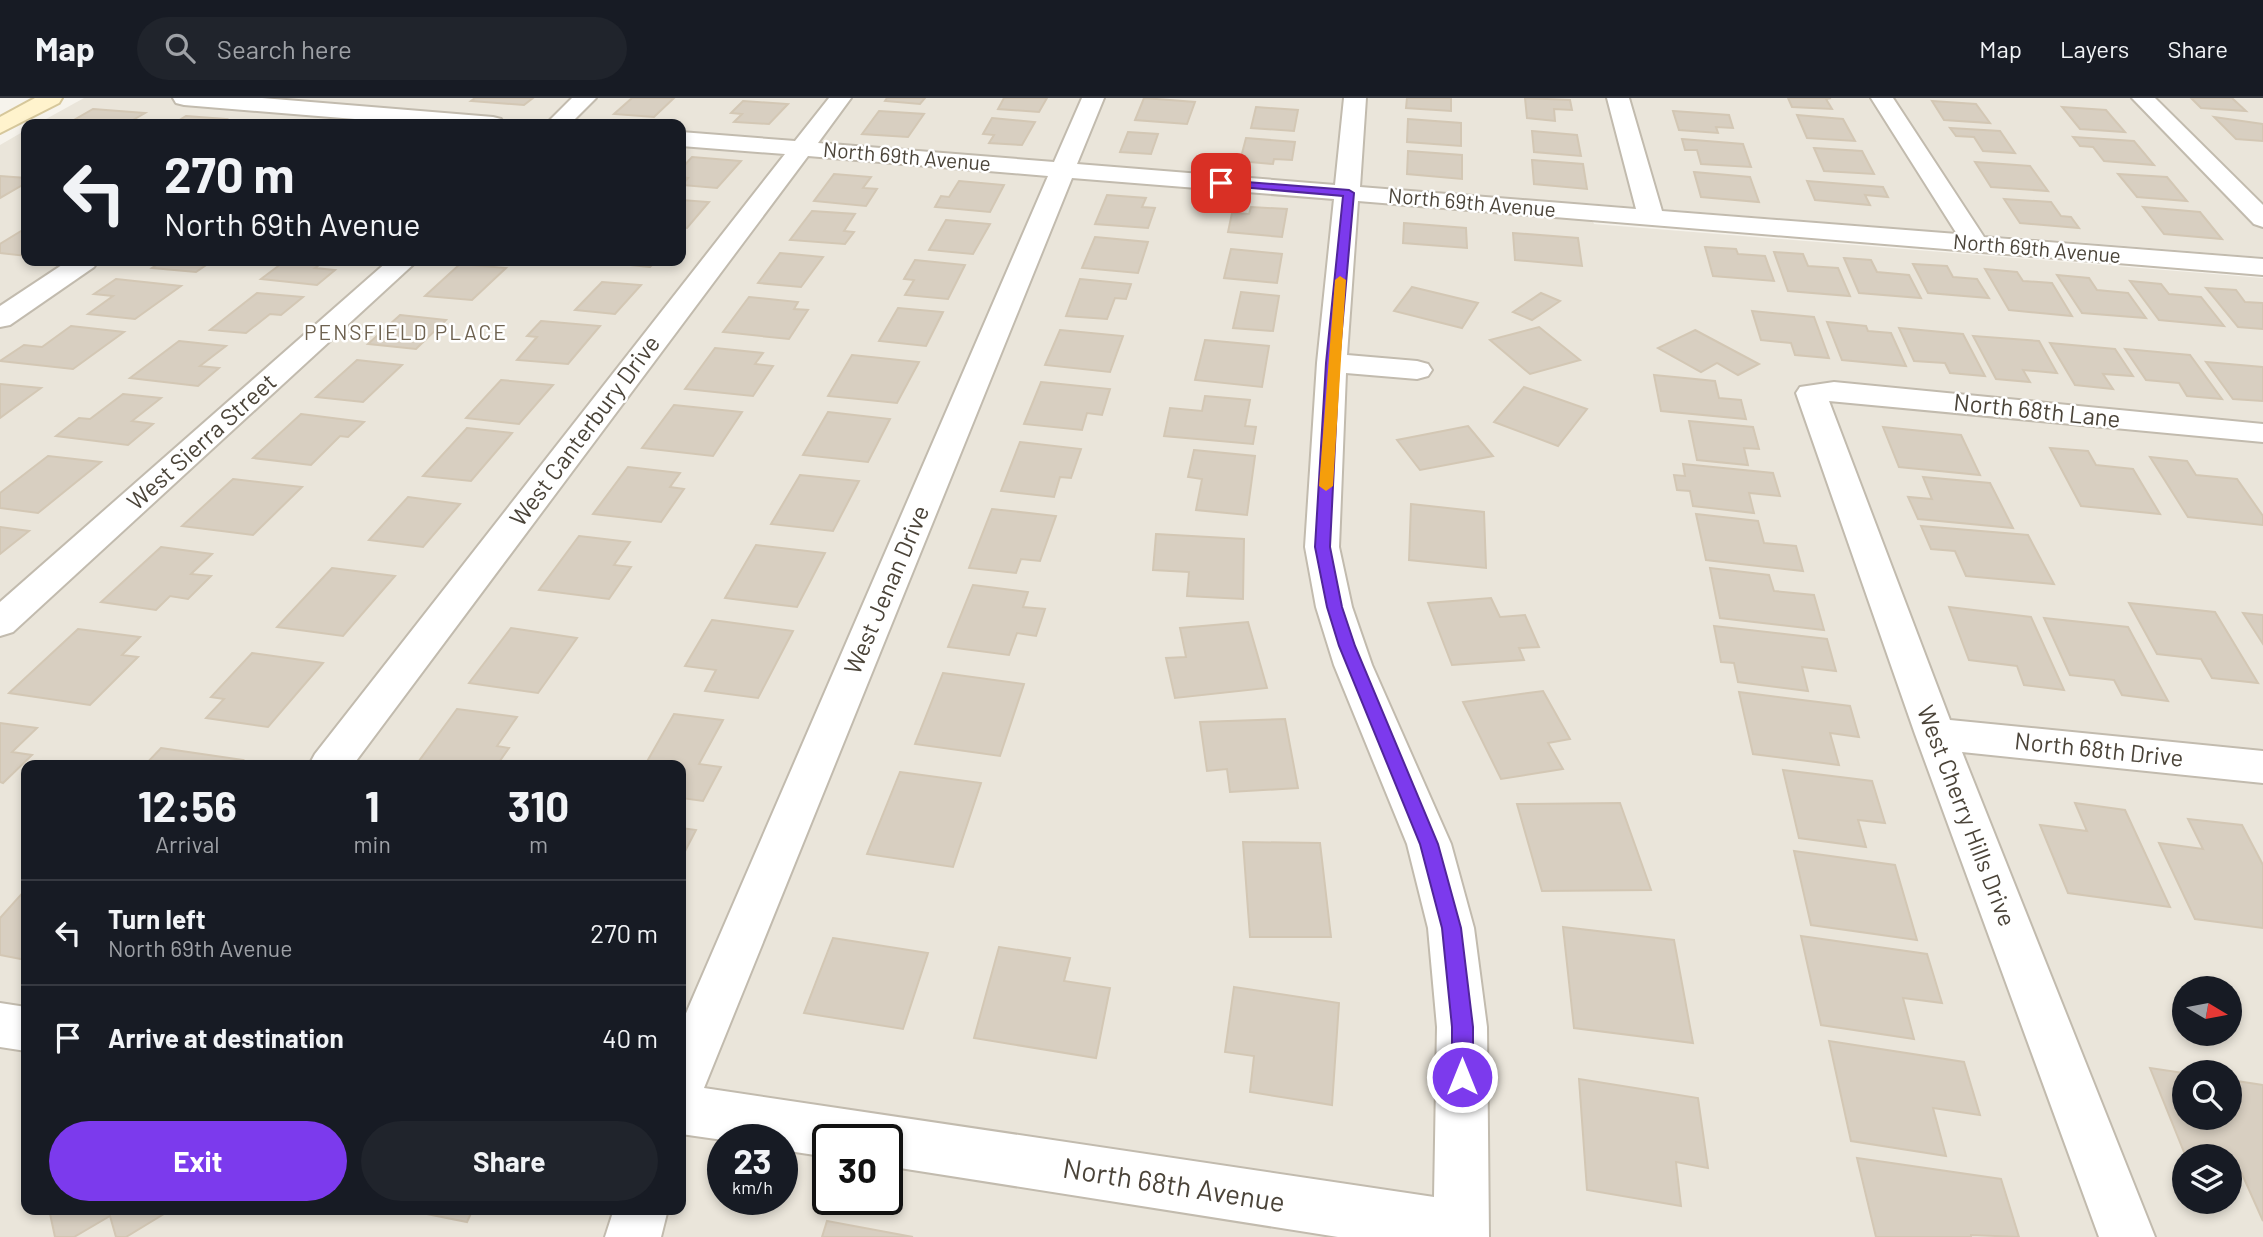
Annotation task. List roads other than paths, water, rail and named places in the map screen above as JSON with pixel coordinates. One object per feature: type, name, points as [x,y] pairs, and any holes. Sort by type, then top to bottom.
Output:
[{"type":"street","points":[[0,126],[51,98]]},
{"type":"street","points":[[184,98],[315,103],[451,119]]},
{"type":"street","points":[[562,119],[586,98]]},
{"type":"street","name":"West Canterbury Drive","points":[[334,760],[840,98]]},
{"type":"street","name":"West Jenan Drive","points":[[686,1071],[1093,98]]},
{"type":"street","points":[[1355,98],[1349,193],[1332,363],[1322,547],[1334,607],[1353,665],[1429,844],[1451,928],[1462,1027],[1461,1233]]},
{"type":"street","points":[[1618,98],[1651,217]]},
{"type":"street","points":[[1882,98],[1976,244]]},
{"type":"street","points":[[2143,98],[2263,219]]},
{"type":"street","points":[[292,119],[315,103]]},
{"type":"street","name":"North 69th Avenue","points":[[686,139],[2263,267]]},
{"type":"street","points":[[0,319],[78,266]]},
{"type":"street","name":"West Sierra Street","points":[[0,623],[398,266]]},
{"type":"street","points":[[1332,363],[1418,370]]},
{"type":"street","name":"North 68th Lane","points":[[1811,393],[1834,391],[2263,433]]},
{"type":"street","name":"West Cherry Hills Drive","points":[[1811,393],[1935,734],[2127,1237]]},
{"type":"street","name":"North 68th Drive","points":[[1935,734],[2263,766]]},
{"type":"street","points":[[0,1025],[21,1028]]},
{"type":"street","points":[[686,1110],[812,1129]]},
{"type":"street","name":"North 68th Avenue","points":[[903,1143],[1461,1233]]},
{"type":"street","points":[[633,1237],[639,1215]]},
{"type":"district","name":"PENSFIELD PLACE","points":[[406,333]]}]
